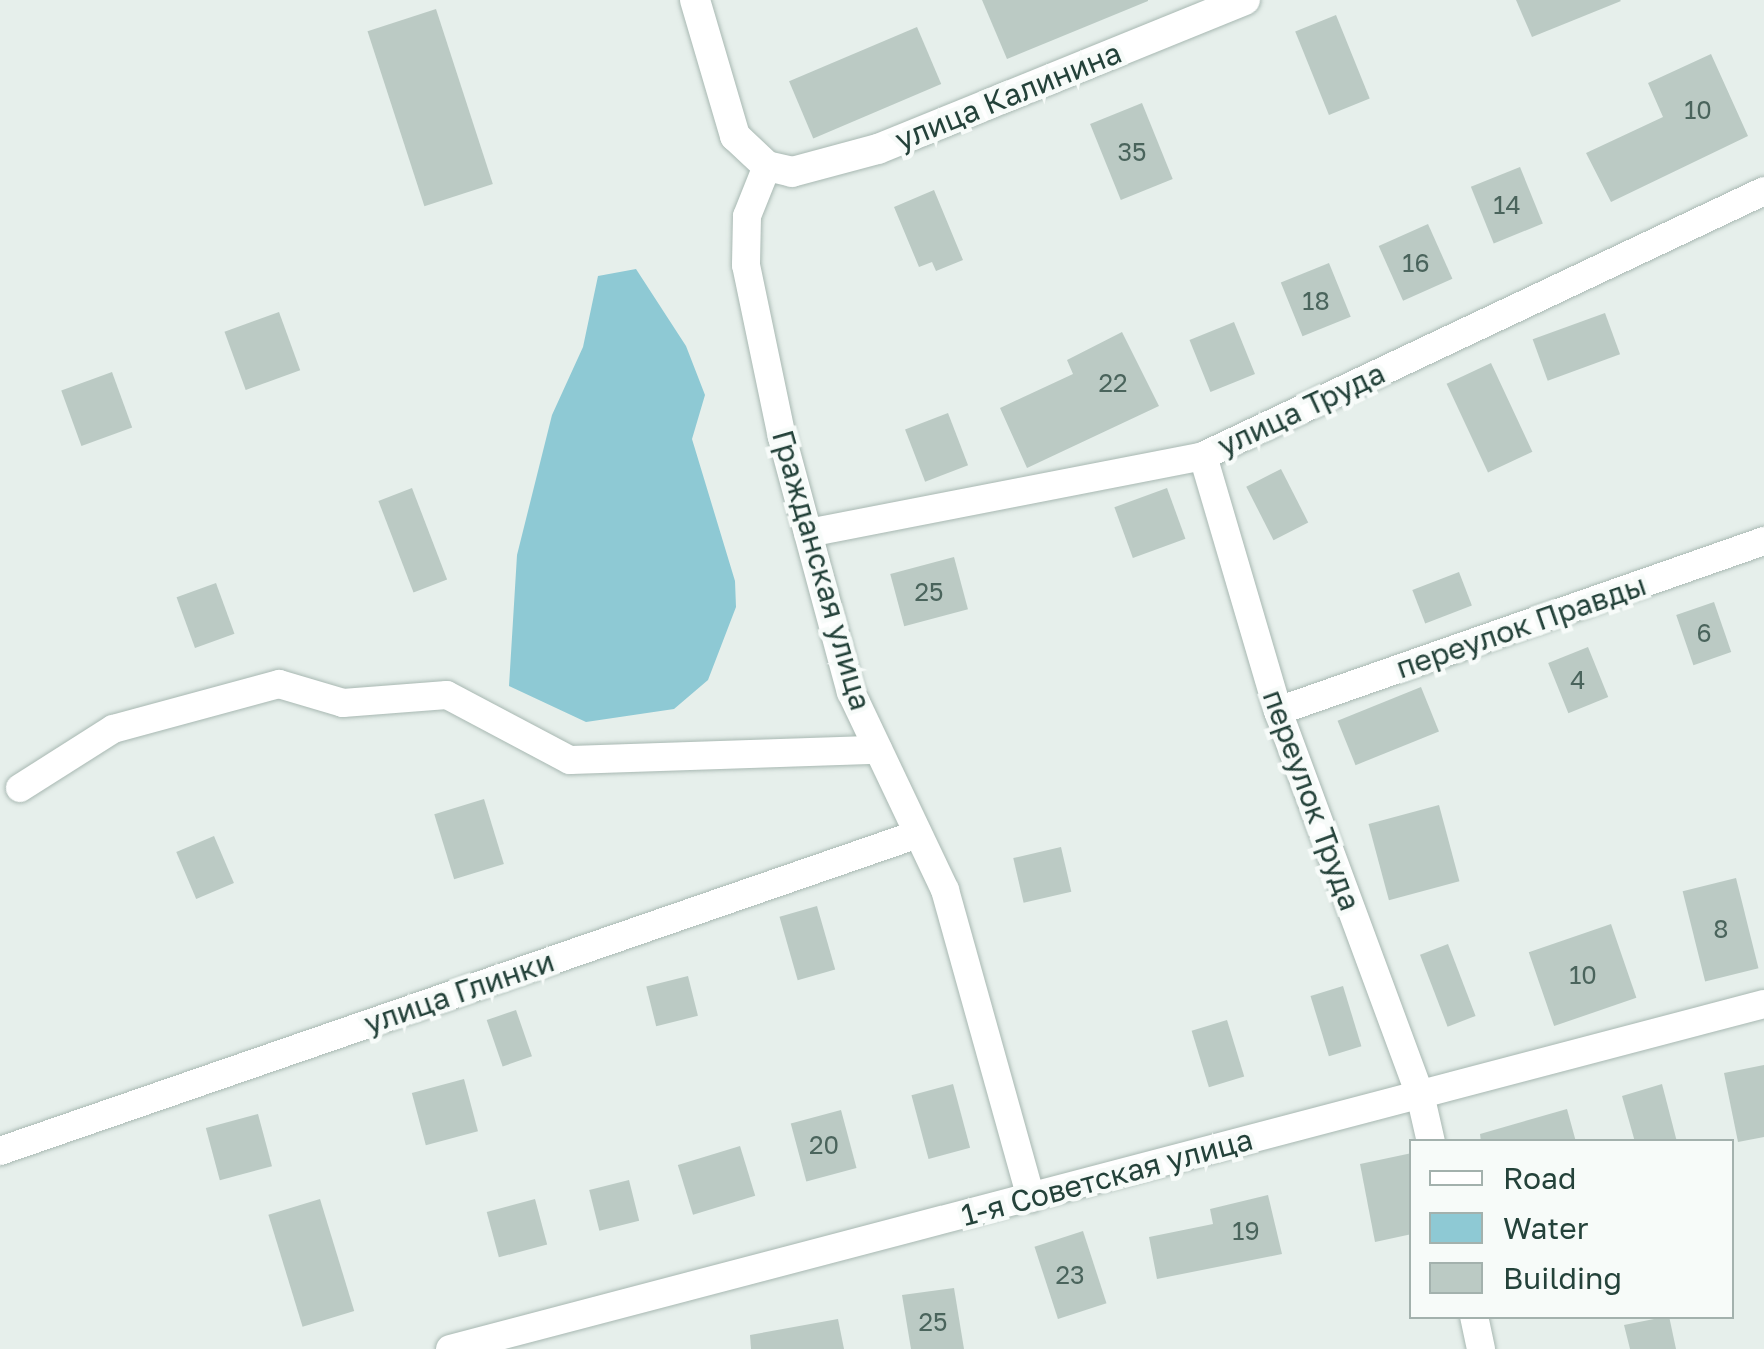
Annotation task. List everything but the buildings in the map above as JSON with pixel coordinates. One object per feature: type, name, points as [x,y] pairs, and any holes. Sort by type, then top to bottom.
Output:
[{"type":"main road","points":[[695,0],[735,136],[767,166]]},
{"type":"main road","name":"улица Калинина","points":[[767,166],[814,170],[878,149],[1244,0]]},
{"type":"street","name":"Гражданская улица","points":[[767,166],[747,216],[746,264],[808,533],[852,692],[945,890],[1031,1198]]},
{"type":"street","name":"улица Труда","points":[[808,533],[1203,456],[1764,190]]},
{"type":"street","name":"переулок Труда","points":[[1203,456],[1278,711],[1420,1094],[1430,1139]]},
{"type":"street","name":"переулок Правды","points":[[1278,711],[1764,541]]},
{"type":"street","points":[[20,788],[113,729],[279,684],[343,703],[447,695],[570,760],[878,750]]},
{"type":"street","name":"улица Глинки","points":[[0,1151],[918,834]]},
{"type":"street","name":"1-я Советская улица","points":[[450,1349],[1764,1004]]},
{"type":"street","points":[[1475,1319],[1482,1349]]},
{"type":"water","points":[[636,269],[686,346],[705,395],[692,439],[735,581],[736,607],[708,680],[674,709],[586,722],[509,686],[517,555],[552,415],[583,347],[598,276]]}]
